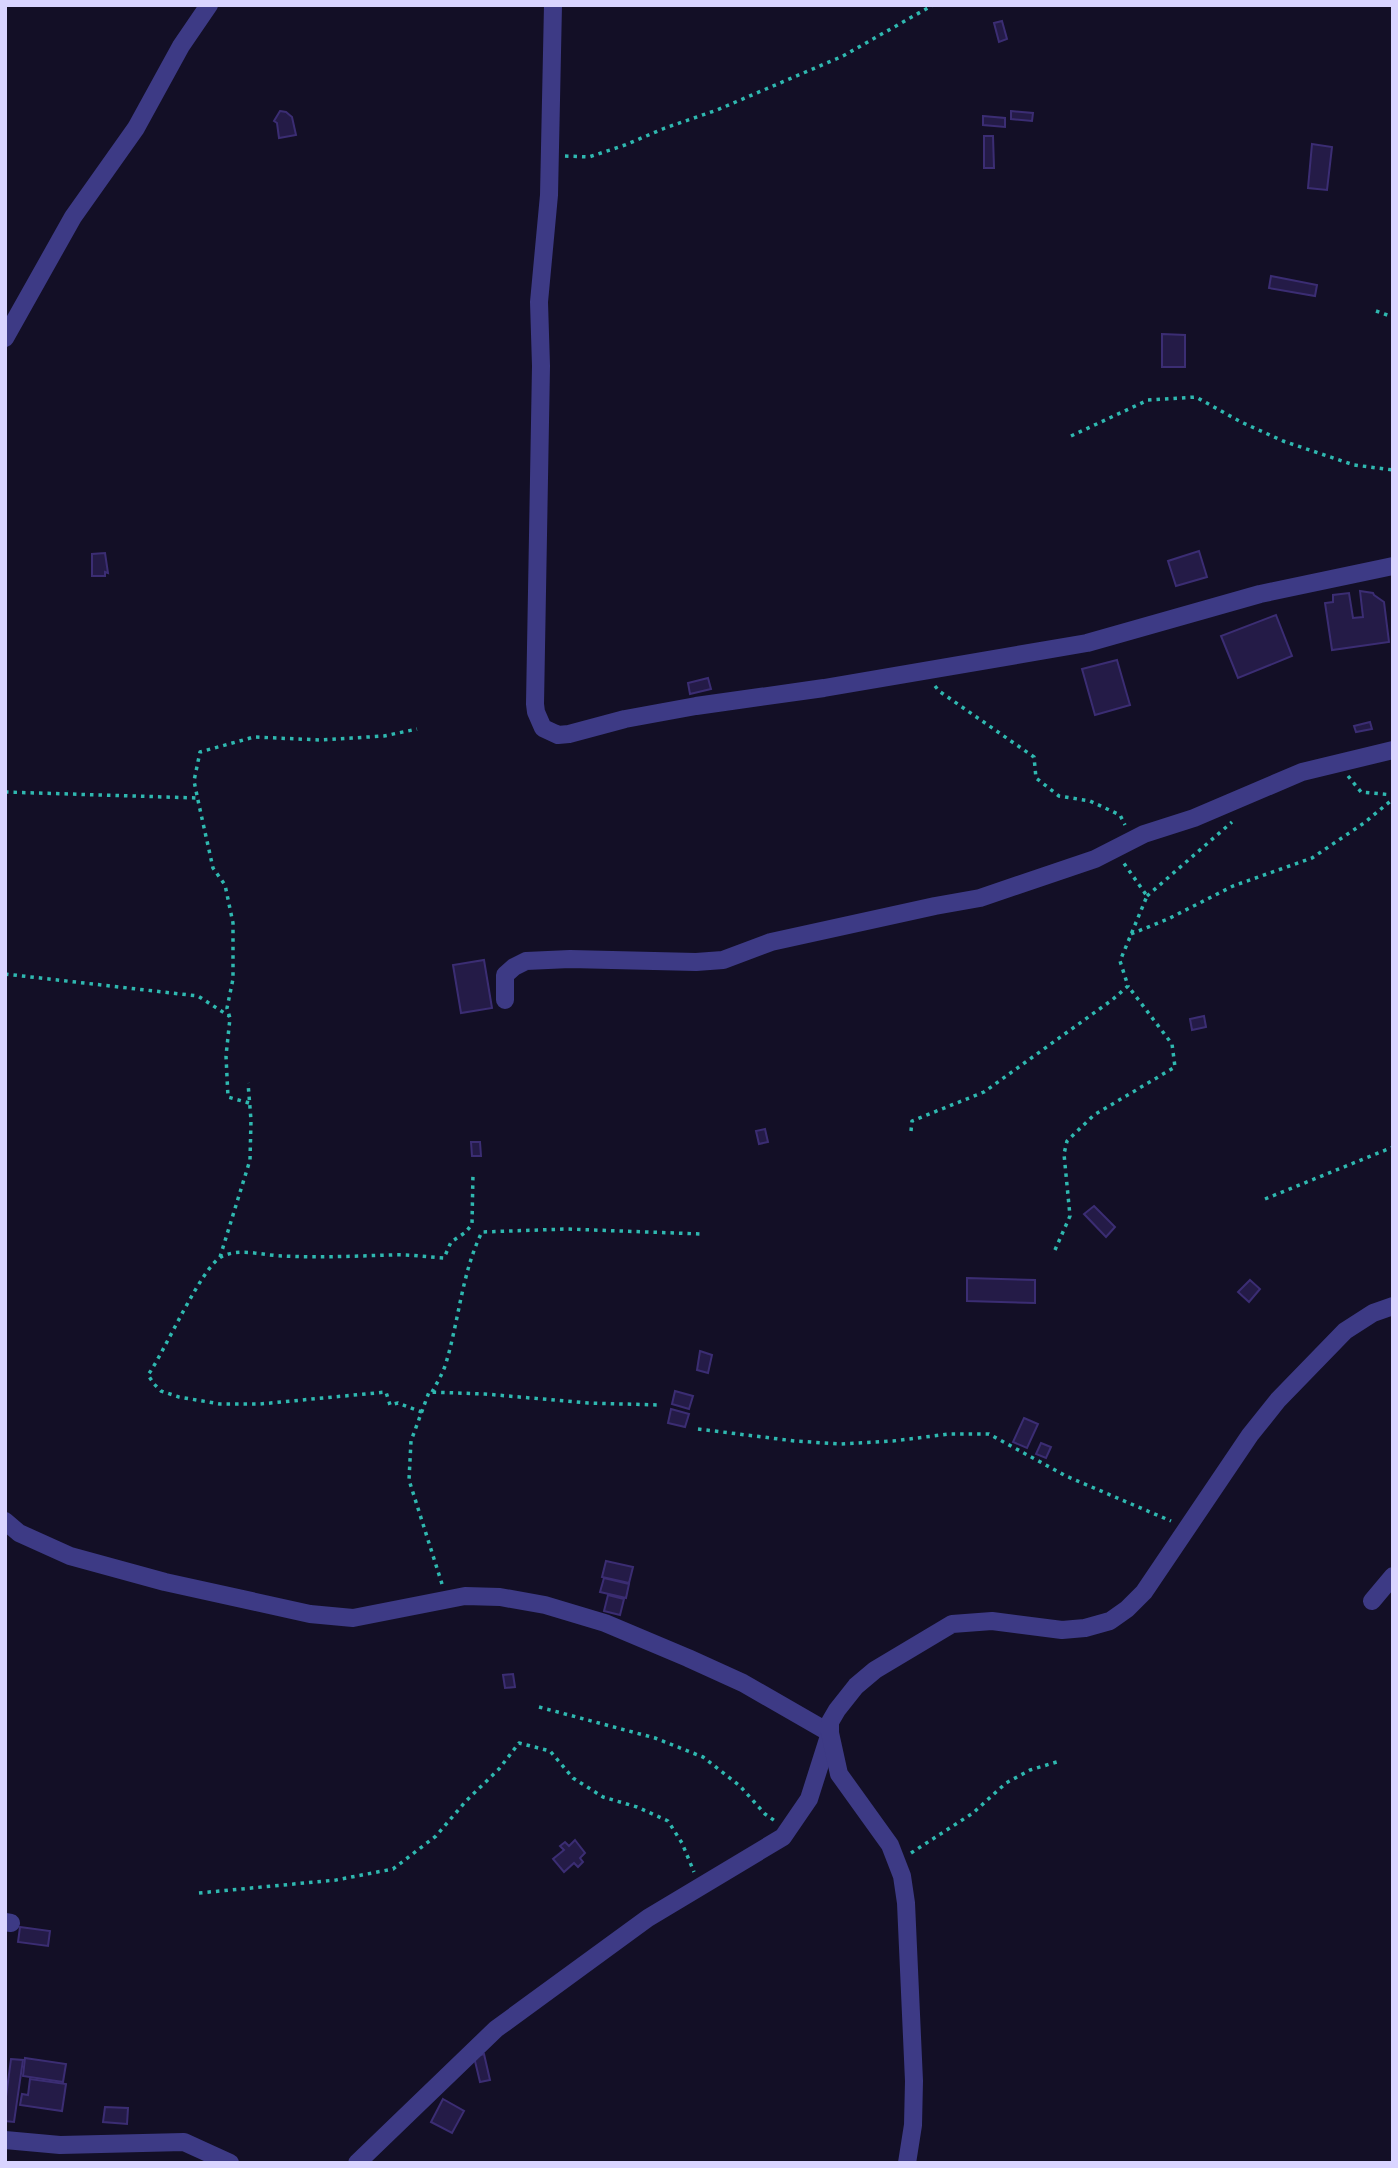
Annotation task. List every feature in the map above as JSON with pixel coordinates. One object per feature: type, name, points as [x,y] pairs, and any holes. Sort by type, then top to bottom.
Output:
[{"type":"street","points":[[5,338],[73,217],[136,128],[181,46],[209,5]]},
{"type":"street","points":[[553,5],[547,217],[539,302],[541,366],[535,704],[543,728],[558,735],[569,734],[625,719],[696,706],[824,688],[1087,643],[1260,594],[1393,566]]},
{"type":"street","points":[[505,1000],[505,975],[526,961],[723,960],[771,942],[980,898],[1095,859],[1144,834],[1194,817],[1302,772],[1393,750]]},
{"type":"street","points":[[907,2163],[913,2125],[914,2081],[906,1903],[897,1860],[884,1835],[839,1774],[830,1722],[856,1686],[884,1664],[952,1624],[992,1621],[1062,1630],[1085,1628],[1110,1621],[1127,1609],[1144,1591],[1250,1435],[1278,1400],[1345,1331],[1373,1313],[1393,1306]]},
{"type":"street","points":[[5,1521],[19,1533],[70,1556],[165,1582],[281,1609],[330,1617],[353,1618],[447,1599],[480,1596],[526,1601],[605,1623],[688,1658],[743,1684],[830,1733]]},
{"type":"street","points":[[1372,1601],[1393,1576]]},
{"type":"street","points":[[357,2163],[496,2029],[648,1918],[783,1837],[810,1799],[830,1733]]},
{"type":"street","points":[[5,2140],[60,2145],[184,2142],[230,2163]]},
{"type":"path","points":[[550,150],[565,156],[589,157],[625,145],[843,57],[933,5]]},
{"type":"path","points":[[1376,311],[1393,317]]},
{"type":"path","points":[[1071,436],[1148,400],[1196,397],[1283,441],[1354,465],[1393,470]]},
{"type":"path","points":[[922,671],[939,691],[1034,757],[1036,778],[1059,796],[1090,801],[1120,815],[1127,830],[1121,846],[1121,857],[1147,896]]},
{"type":"path","points":[[249,1102],[228,1097],[226,1056],[230,1018],[227,1008],[233,979],[233,923],[225,885],[213,868],[197,797],[194,780],[200,752],[254,737],[321,740],[384,736],[417,729]]},
{"type":"path","points":[[1338,764],[1361,792],[1393,797]]},
{"type":"path","points":[[5,792],[197,797]]},
{"type":"path","points":[[1131,934],[1168,919],[1233,886],[1312,858],[1364,823],[1393,797]]},
{"type":"path","points":[[1055,1250],[1070,1216],[1064,1154],[1068,1141],[1094,1115],[1175,1067],[1172,1044],[1128,986],[1120,961],[1147,896],[1238,817]]},
{"type":"path","points":[[5,974],[198,996],[230,1018]]},
{"type":"path","points":[[911,1131],[912,1121],[984,1093],[1128,986]]},
{"type":"path","points":[[248,1083],[250,1160],[220,1257],[206,1272],[148,1375],[161,1391],[219,1404],[260,1404],[386,1392],[390,1405],[398,1403],[422,1412]]},
{"type":"path","points":[[1265,1199],[1393,1147]]},
{"type":"path","points":[[220,1257],[241,1252],[284,1256],[362,1257],[394,1254],[444,1258],[451,1242],[466,1232],[472,1224],[473,1173]]},
{"type":"path","points":[[447,1599],[409,1480],[411,1441],[429,1392],[432,1392],[445,1366],[465,1280],[482,1232],[567,1229],[701,1234]]},
{"type":"path","points":[[432,1392],[659,1405]]},
{"type":"path","points":[[698,1429],[840,1444],[949,1434],[989,1434],[1066,1476],[1160,1515],[1185,1529]]},
{"type":"path","points":[[539,1707],[655,1738],[703,1757],[740,1786],[765,1814],[788,1831]]},
{"type":"path","points":[[199,1893],[336,1880],[393,1869],[436,1836],[466,1801],[499,1769],[519,1743],[550,1751],[573,1778],[603,1797],[637,1807],[667,1821],[682,1843],[700,1887]]},
{"type":"path","points":[[897,1860],[915,1852],[973,1813],[1006,1783],[1030,1770],[1060,1761]]},
{"type":"building","points":[[1002,21],[1007,39],[999,42],[994,23]]},
{"type":"building","points":[[280,111],[292,117],[296,135],[279,138],[277,123],[274,121]]},
{"type":"building","points":[[1011,111],[1033,113],[1032,121],[1011,119]]},
{"type":"building","points":[[983,116],[1005,118],[1005,127],[983,125]]},
{"type":"building","points":[[984,136],[993,136],[994,168],[984,168]]},
{"type":"building","points":[[1312,144],[1332,147],[1327,190],[1308,188]]},
{"type":"building","points":[[1271,276],[1317,285],[1315,296],[1269,288]]},
{"type":"building","points":[[1162,334],[1185,335],[1185,367],[1162,367]]},
{"type":"building","points":[[1199,551],[1207,577],[1176,586],[1168,561]]},
{"type":"building","points":[[105,553],[108,573],[105,572],[105,576],[92,576],[92,554]]},
{"type":"building","points":[[1360,591],[1373,593],[1384,602],[1389,642],[1332,650],[1325,603],[1333,602],[1333,595],[1349,593],[1353,618],[1363,617]]},
{"type":"building","points":[[1276,615],[1292,656],[1238,678],[1221,636]]},
{"type":"building","points":[[1117,660],[1130,705],[1095,715],[1082,669]]},
{"type":"building","points":[[708,678],[711,689],[690,694],[688,683]]},
{"type":"building","points":[[1370,722],[1372,729],[1356,732],[1354,726]]},
{"type":"building","points":[[484,960],[492,1008],[461,1013],[453,965]]},
{"type":"building","points":[[1204,1016],[1206,1027],[1192,1030],[1190,1019]]},
{"type":"building","points":[[765,1129],[768,1142],[759,1144],[756,1131]]},
{"type":"building","points":[[471,1142],[480,1142],[481,1156],[472,1156]]},
{"type":"building","points":[[1094,1206],[1115,1227],[1106,1237],[1084,1214]]},
{"type":"building","points":[[967,1278],[1035,1280],[1035,1303],[967,1301]]},
{"type":"building","points":[[1250,1280],[1260,1289],[1249,1302],[1238,1292]]},
{"type":"building","points":[[700,1351],[712,1355],[708,1373],[697,1370]]},
{"type":"building","points":[[675,1391],[693,1396],[689,1409],[672,1404]]},
{"type":"building","points":[[671,1409],[689,1414],[685,1427],[668,1423]]},
{"type":"building","points":[[1024,1418],[1038,1424],[1027,1448],[1013,1442]]},
{"type":"building","points":[[1041,1443],[1051,1447],[1046,1458],[1036,1454]]},
{"type":"building","points":[[606,1561],[633,1567],[629,1583],[602,1577]]},
{"type":"building","points":[[604,1578],[629,1584],[626,1598],[600,1592]]},
{"type":"building","points":[[608,1595],[624,1599],[620,1615],[604,1611]]},
{"type":"building","points":[[513,1674],[515,1687],[505,1688],[503,1675]]},
{"type":"building","points":[[575,1840],[585,1853],[580,1858],[583,1862],[578,1867],[574,1863],[564,1872],[553,1859],[564,1850],[560,1846],[565,1842],[569,1846]]},
{"type":"building","points":[[20,1927],[50,1931],[48,1946],[18,1942]]},
{"type":"building","points":[[484,2054],[490,2080],[480,2082],[474,2057]]},
{"type":"building","points":[[25,2058],[66,2064],[63,2082],[23,2076]]},
{"type":"building","points":[[11,2059],[23,2060],[14,2122],[5,2121]]},
{"type":"building","points":[[30,2079],[66,2084],[62,2111],[20,2105],[22,2094],[28,2095]]},
{"type":"building","points":[[443,2099],[464,2111],[452,2133],[431,2122]]},
{"type":"building","points":[[105,2107],[128,2108],[127,2124],[103,2122]]}]
